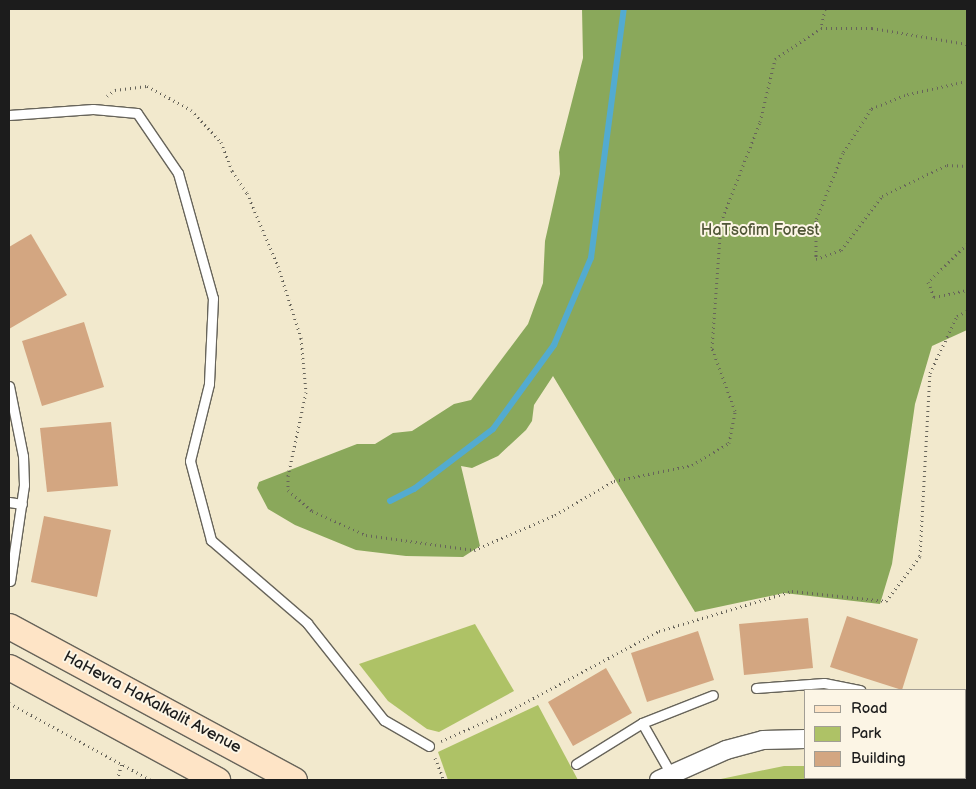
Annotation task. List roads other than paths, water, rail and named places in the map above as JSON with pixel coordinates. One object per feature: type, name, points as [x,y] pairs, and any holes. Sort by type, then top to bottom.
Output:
[{"type":"main road","name":"HaHevra HaKalkalit Avenue","points":[[9,626],[294,780]]},
{"type":"main road","points":[[9,667],[217,780]]},
{"type":"street","points":[[665,777],[726,750],[764,740],[804,739]]},
{"type":"lane","points":[[9,115],[93,109],[137,113],[178,173],[213,298],[209,384],[190,461],[211,540],[306,623],[384,720],[429,746]]},
{"type":"lane","points":[[9,386],[23,456],[22,504],[10,581]]},
{"type":"lane","points":[[9,502],[22,504]]},
{"type":"lane","points":[[756,688],[823,686],[851,689]]},
{"type":"lane","points":[[576,764],[642,723],[713,695]]},
{"type":"lane","points":[[642,723],[665,777]]},
{"type":"waterway","points":[[390,501],[414,489],[493,429],[554,345],[591,258],[624,9]]},
{"type":"park label","name":"HaTsofim Forest","points":[[760,231]]}]
